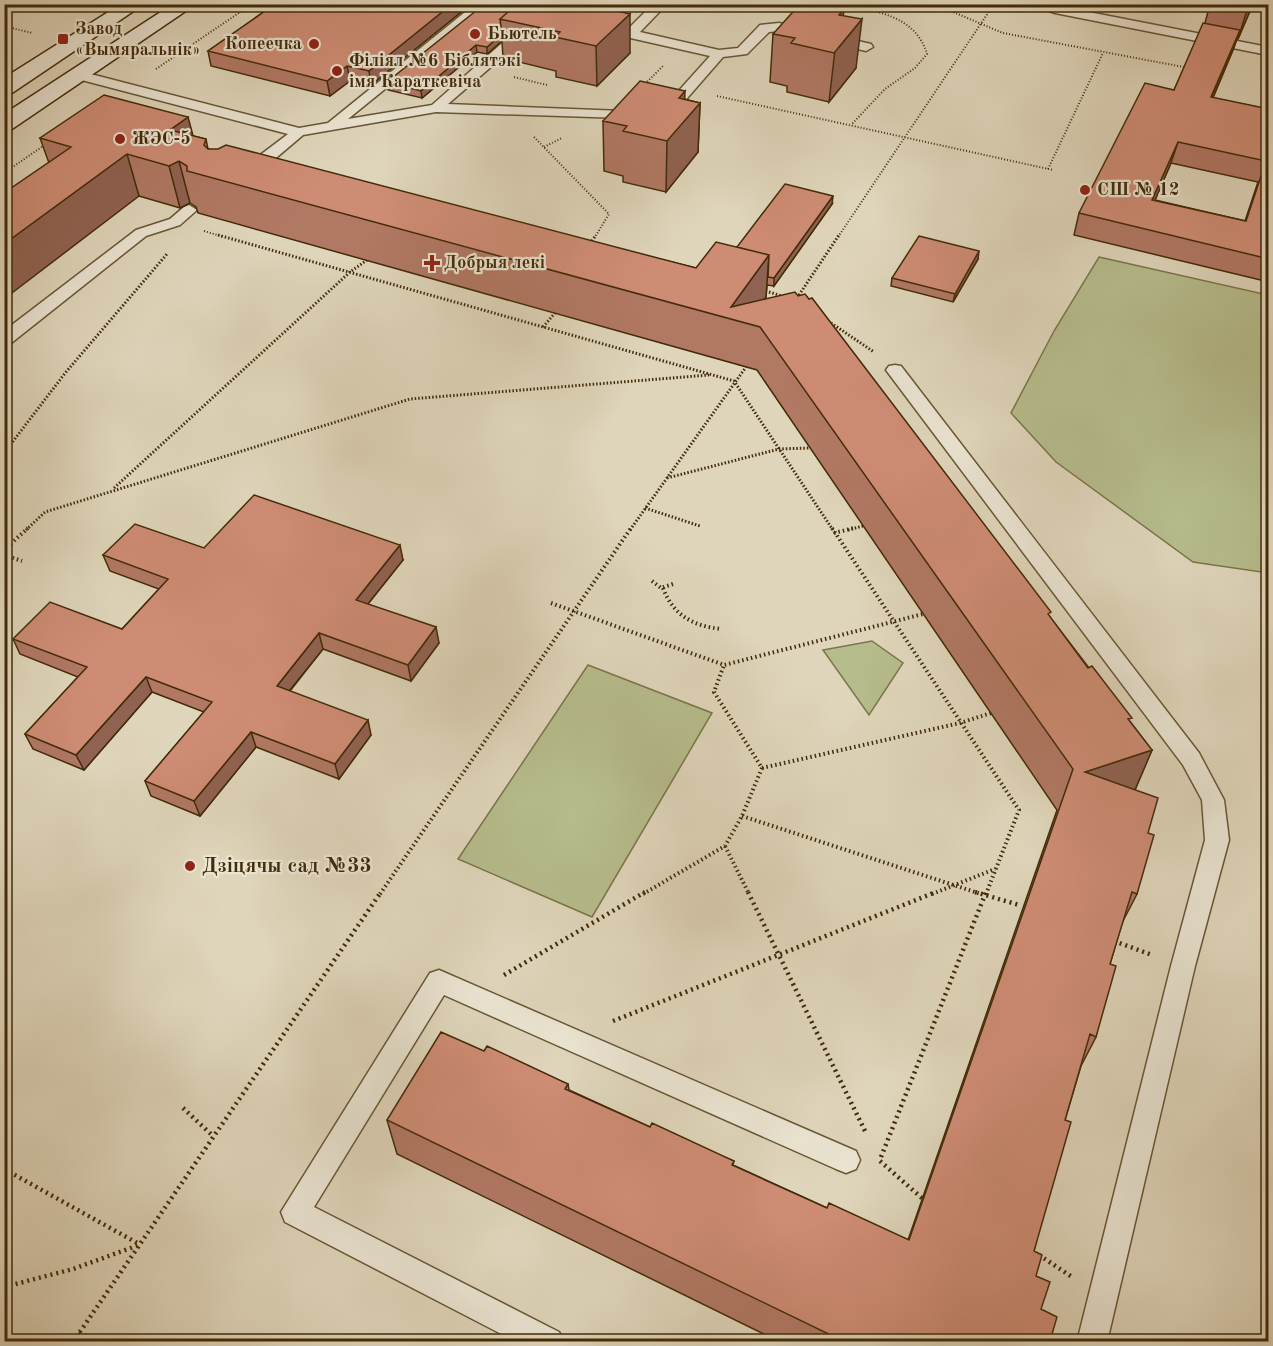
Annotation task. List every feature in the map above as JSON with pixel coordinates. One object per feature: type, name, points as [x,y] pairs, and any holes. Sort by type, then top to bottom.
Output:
[{"type":"main road","points":[[4,88],[135,4]]},
{"type":"main road","points":[[4,124],[188,4]]},
{"type":"main road","points":[[40,65],[78,75]]},
{"type":"lane","points":[[662,4],[631,34],[719,54],[742,51],[765,28],[779,27],[866,47]]},
{"type":"lane","points":[[1034,4],[1269,51]]},
{"type":"lane","points":[[332,125],[483,7]]},
{"type":"lane","points":[[436,108],[537,20]]},
{"type":"lane","points":[[78,75],[299,132],[436,108],[649,116],[671,108],[719,54]]},
{"type":"lane","points":[[232,180],[265,160],[299,132]]},
{"type":"lane","points":[[265,160],[287,165]]},
{"type":"lane","points":[[4,340],[141,233],[182,224],[189,210]]},
{"type":"lane","points":[[895,370],[1191,759],[1213,800],[1217,840],[1183,966],[1092,1341]]},
{"type":"lane","points":[[549,1341],[295,1212],[439,981],[846,1160]]},
{"type":"path","points":[[934,4],[1003,33],[1195,69]]},
{"type":"path","points":[[769,292],[796,300],[907,138],[994,4]]},
{"type":"path","points":[[4,26],[32,33]]},
{"type":"path","points":[[615,115],[682,46]]},
{"type":"path","points":[[1048,169],[1103,53]]},
{"type":"path","points":[[688,90],[1053,170]]},
{"type":"path","points":[[506,111],[609,214],[589,244]]},
{"type":"path","points":[[4,453],[182,224],[734,381],[1018,810],[879,1160]]},
{"type":"path","points":[[111,490],[350,272],[367,260]]},
{"type":"path","points":[[543,327],[555,313]]},
{"type":"path","points":[[825,319],[895,370]]},
{"type":"path","points":[[73,1341],[645,508],[746,367]]},
{"type":"path","points":[[4,550],[45,512],[410,399],[712,374]]},
{"type":"path","points":[[666,478],[778,449],[810,448]]},
{"type":"path","points":[[645,508],[700,526]]},
{"type":"path","points":[[834,533],[864,526]]},
{"type":"path","points":[[4,555],[22,561]]},
{"type":"path","points":[[652,581],[655,586],[663,588],[673,584]]},
{"type":"path","points":[[663,588],[669,604],[682,615],[705,628],[721,629]]},
{"type":"path","points":[[551,603],[724,665],[923,614]]},
{"type":"path","points":[[724,665],[714,692],[762,768]]},
{"type":"path","points":[[762,768],[960,723],[991,713]]},
{"type":"path","points":[[502,976],[725,846],[742,816],[762,768]]},
{"type":"path","points":[[742,816],[953,886],[1019,905]]},
{"type":"path","points":[[725,846],[869,1140]]},
{"type":"path","points":[[609,1023],[995,869]]},
{"type":"path","points":[[1110,939],[1183,966]]},
{"type":"path","points":[[183,1108],[213,1136]]},
{"type":"path","points":[[874,1150],[879,1160],[922,1199]]},
{"type":"path","points":[[4,1169],[139,1244]]},
{"type":"path","points":[[4,1287],[73,1269],[139,1244]]},
{"type":"path","points":[[1030,1249],[1102,1298]]},
{"type":"path","points":[[80,1332],[97,1341]]},
{"type":"green space","points":[[1099,257],[1268,295],[1268,573],[1193,562],[1056,462],[1011,413],[1054,331]]},
{"type":"green space","points":[[872,641],[903,663],[869,715],[823,650]]},
{"type":"green space","points":[[588,665],[712,713],[592,917],[458,859]]},
{"type":"building","points":[[275,4],[452,4],[369,71],[347,66],[327,81],[208,51]]},
{"type":"building","points":[[517,4],[614,4],[609,9],[630,14],[596,46],[555,37],[560,32],[500,19]]},
{"type":"building","points":[[800,4],[819,4],[844,9],[839,15],[862,19],[834,53],[791,43],[795,38],[773,34]]},
{"type":"building","points":[[482,6],[508,12],[500,19],[502,34],[487,47],[476,45],[421,91],[387,82]]},
{"type":"building","points":[[1203,23],[1240,30],[1211,97],[1269,109],[1269,259],[1079,213],[1145,83],[1174,90]],"holes":[[[1178,142],[1266,161],[1246,221],[1152,200]]]},
{"type":"building","points":[[640,81],[685,91],[679,98],[700,103],[667,141],[623,131],[627,126],[603,121]]},
{"type":"building","points":[[104,95],[188,117],[170,130],[206,139],[204,145],[208,149],[218,149],[226,145],[696,268],[716,242],[769,255],[731,307],[795,292],[798,296],[805,294],[809,299],[812,298],[1051,612],[1048,614],[1088,668],[1092,666],[1132,718],[1128,719],[1152,750],[1085,772],[1158,798],[1148,833],[1154,835],[1137,894],[1132,892],[1110,964],[1116,966],[1096,1037],[1090,1034],[1065,1120],[1071,1122],[1034,1251],[1042,1255],[1036,1276],[1050,1282],[1041,1309],[1057,1317],[1050,1341],[843,1341],[387,1120],[441,1032],[484,1051],[487,1046],[568,1084],[565,1089],[650,1127],[652,1123],[734,1161],[732,1165],[827,1208],[829,1203],[909,1240],[1073,769],[760,327],[187,171],[187,166],[179,161],[169,166],[127,154],[4,244],[4,193],[71,147],[40,138]]},
{"type":"building","points":[[785,184],[833,196],[774,278],[768,277],[769,255],[737,247]]},
{"type":"building","points":[[919,236],[979,251],[955,294],[892,278]]},
{"type":"building","points":[[254,495],[400,545],[356,600],[436,627],[408,665],[319,633],[277,686],[368,720],[335,764],[251,732],[194,801],[145,781],[212,702],[146,677],[76,755],[25,734],[87,667],[13,639],[50,602],[122,629],[168,579],[103,555],[135,524],[204,548]]},
{"type":"place","name":"Бьютель","points":[[475,34]]},
{"type":"place","name":"Завод «Вымяральнік»","points":[[63,39]]},
{"type":"place","name":"Копеечка","points":[[314,44]]},
{"type":"place","name":"Філіял №6 Біблятэкі імя Караткевіча","points":[[337,71]]},
{"type":"place","name":"ЖЭС-5","points":[[120,139]]},
{"type":"place","name":"СШ № 12","points":[[1085,190]]},
{"type":"place","name":"Добрыя лекі","points":[[432,263]]},
{"type":"place","name":"Дзіцячы сад №33","points":[[190,866]]}]
